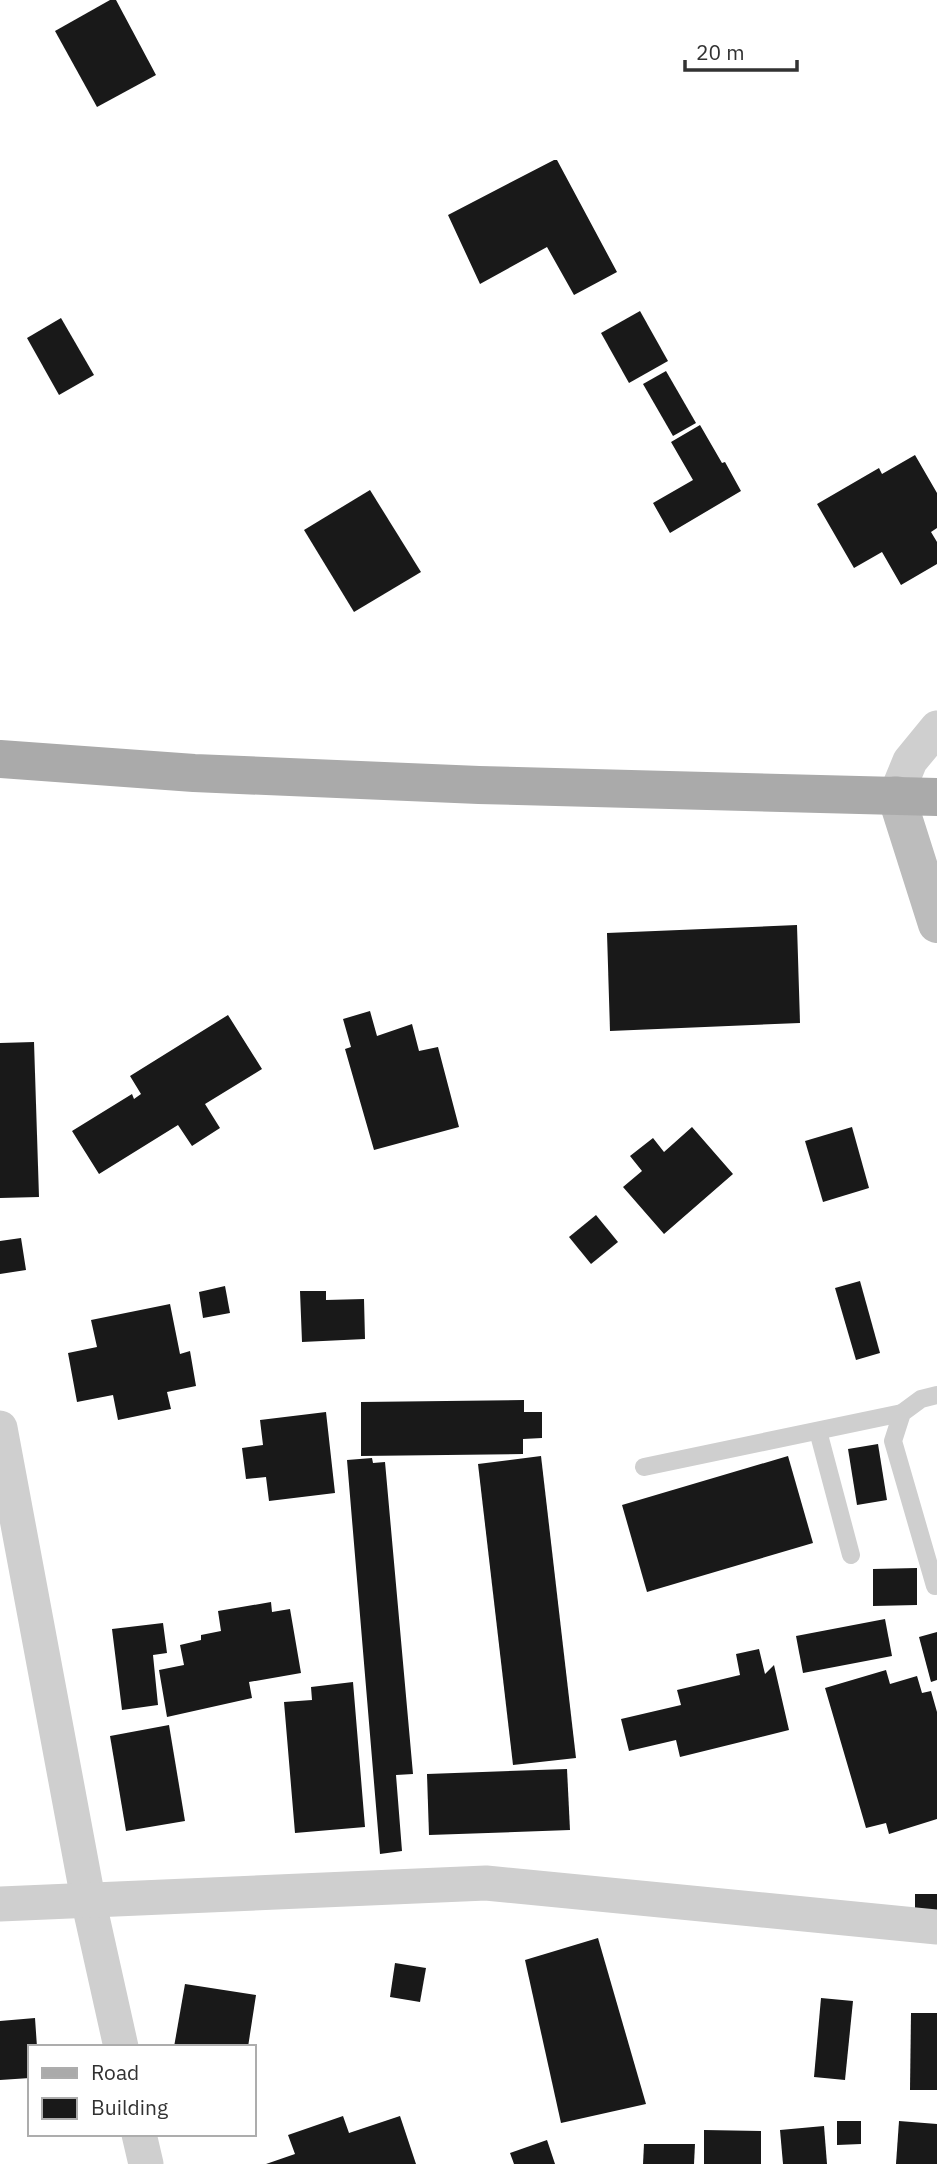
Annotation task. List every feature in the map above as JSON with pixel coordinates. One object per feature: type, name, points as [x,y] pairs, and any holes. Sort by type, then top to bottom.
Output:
[{"type":"main road","points":[[0,759],[194,772],[479,785],[937,797]]},
{"type":"street","points":[[937,728],[910,761],[897,795],[937,924]]},
{"type":"street","points":[[0,1428],[88,1899],[121,2045]]},
{"type":"street","points":[[0,1904],[486,1883],[937,1927]]},
{"type":"street","points":[[139,2136],[146,2164]]},
{"type":"lane","points":[[644,1467],[902,1413],[921,1399],[937,1395]]},
{"type":"lane","points":[[902,1413],[893,1441],[935,1586]]},
{"type":"lane","points":[[818,1431],[851,1555]]},
{"type":"building","points":[[110,0],[116,0],[156,75],[97,107],[55,31]]},
{"type":"building","points":[[557,160],[617,272],[574,295],[547,247],[480,284],[448,215]]},
{"type":"building","points":[[640,311],[668,361],[629,383],[601,333]]},
{"type":"building","points":[[61,318],[94,375],[59,395],[27,338]]},
{"type":"building","points":[[666,371],[696,423],[673,436],[643,384]]},
{"type":"building","points":[[700,425],[741,491],[670,533],[653,503],[693,480],[671,442]]},
{"type":"building","points":[[915,455],[937,493],[937,528],[931,532],[937,542],[937,564],[901,585],[882,552],[854,568],[817,504],[879,468],[882,474]]},
{"type":"building","points":[[370,490],[421,572],[354,612],[304,530]]},
{"type":"building","points":[[797,925],[800,1023],[610,1031],[607,933]]},
{"type":"building","points":[[370,1011],[377,1036],[412,1024],[419,1051],[438,1047],[459,1127],[374,1150],[345,1049],[351,1047],[343,1019]]},
{"type":"building","points":[[228,1015],[262,1069],[205,1104],[220,1128],[192,1146],[178,1125],[99,1174],[72,1131],[132,1094],[134,1099],[141,1094],[130,1076]]},
{"type":"building","points":[[34,1042],[39,1197],[0,1198],[0,1043]]},
{"type":"building","points":[[692,1127],[733,1174],[664,1234],[623,1187],[642,1171],[630,1156],[653,1138],[664,1152]]},
{"type":"building","points":[[852,1127],[869,1188],[823,1202],[805,1141]]},
{"type":"building","points":[[596,1215],[618,1242],[591,1264],[569,1237]]},
{"type":"building","points":[[21,1238],[26,1270],[0,1274],[0,1241]]},
{"type":"building","points":[[860,1281],[880,1353],[856,1360],[835,1288]]},
{"type":"building","points":[[225,1286],[230,1313],[203,1318],[199,1292]]},
{"type":"building","points":[[300,1291],[326,1291],[326,1300],[364,1299],[365,1339],[302,1342]]},
{"type":"building","points":[[170,1304],[180,1354],[190,1351],[196,1386],[167,1392],[171,1409],[118,1420],[113,1395],[77,1402],[68,1353],[97,1347],[91,1320]]},
{"type":"building","points":[[524,1400],[524,1412],[542,1412],[542,1438],[523,1439],[523,1454],[361,1456],[361,1402]]},
{"type":"building","points":[[326,1412],[335,1493],[269,1501],[266,1477],[246,1479],[242,1448],[263,1445],[260,1420]]},
{"type":"building","points":[[878,1444],[887,1500],[857,1505],[848,1449]]},
{"type":"building","points":[[541,1456],[576,1758],[513,1765],[478,1464]]},
{"type":"building","points":[[788,1456],[813,1543],[647,1592],[622,1505]]},
{"type":"building","points":[[372,1458],[373,1463],[385,1462],[413,1774],[396,1775],[402,1851],[380,1854],[347,1460]]},
{"type":"building","points":[[917,1568],[917,1605],[873,1606],[873,1569]]},
{"type":"building","points":[[271,1602],[272,1612],[290,1609],[301,1673],[249,1682],[252,1698],[167,1717],[159,1670],[184,1665],[180,1645],[201,1640],[201,1635],[221,1631],[218,1611]]},
{"type":"building","points":[[885,1619],[892,1656],[803,1673],[796,1636]]},
{"type":"building","points":[[163,1623],[167,1653],[153,1655],[158,1705],[122,1710],[112,1629]]},
{"type":"building","points":[[937,1632],[937,1680],[931,1682],[919,1637]]},
{"type":"building","points":[[759,1649],[765,1674],[774,1665],[789,1730],[680,1757],[676,1740],[629,1751],[621,1719],[681,1705],[677,1690],[740,1675],[736,1654]]},
{"type":"building","points":[[886,1670],[890,1684],[917,1676],[922,1693],[931,1691],[937,1712],[937,1819],[889,1834],[886,1823],[866,1828],[825,1688]]},
{"type":"building","points":[[353,1682],[365,1827],[295,1833],[284,1702],[312,1700],[311,1687]]},
{"type":"building","points":[[169,1725],[185,1821],[126,1831],[110,1736]]},
{"type":"building","points":[[567,1769],[570,1830],[429,1835],[427,1774]]},
{"type":"building","points":[[915,1894],[937,1894],[937,1913],[915,1913]]},
{"type":"building","points":[[598,1938],[646,2104],[561,2123],[525,1960]]},
{"type":"building","points":[[395,1963],[426,1968],[420,2002],[390,1997]]},
{"type":"building","points":[[185,1984],[256,1995],[248,2045],[174,2045]]},
{"type":"building","points":[[821,1998],[853,2001],[845,2080],[814,2077]]},
{"type":"building","points":[[911,2013],[937,2013],[937,2090],[910,2090]]},
{"type":"building","points":[[35,2018],[37,2045],[28,2045],[28,2078],[0,2080],[0,2021]]},
{"type":"building","points":[[343,2116],[349,2133],[400,2116],[416,2164],[266,2164],[295,2154],[288,2135]]},
{"type":"building","points":[[837,2121],[861,2121],[861,2144],[837,2145]]},
{"type":"building","points":[[899,2121],[937,2124],[937,2164],[896,2164]]},
{"type":"building","points":[[824,2126],[827,2164],[783,2164],[780,2130]]},
{"type":"building","points":[[704,2130],[761,2131],[761,2164],[704,2164]]},
{"type":"building","points":[[547,2140],[555,2164],[514,2164],[510,2153]]},
{"type":"building","points":[[644,2144],[695,2144],[694,2164],[643,2164]]}]
